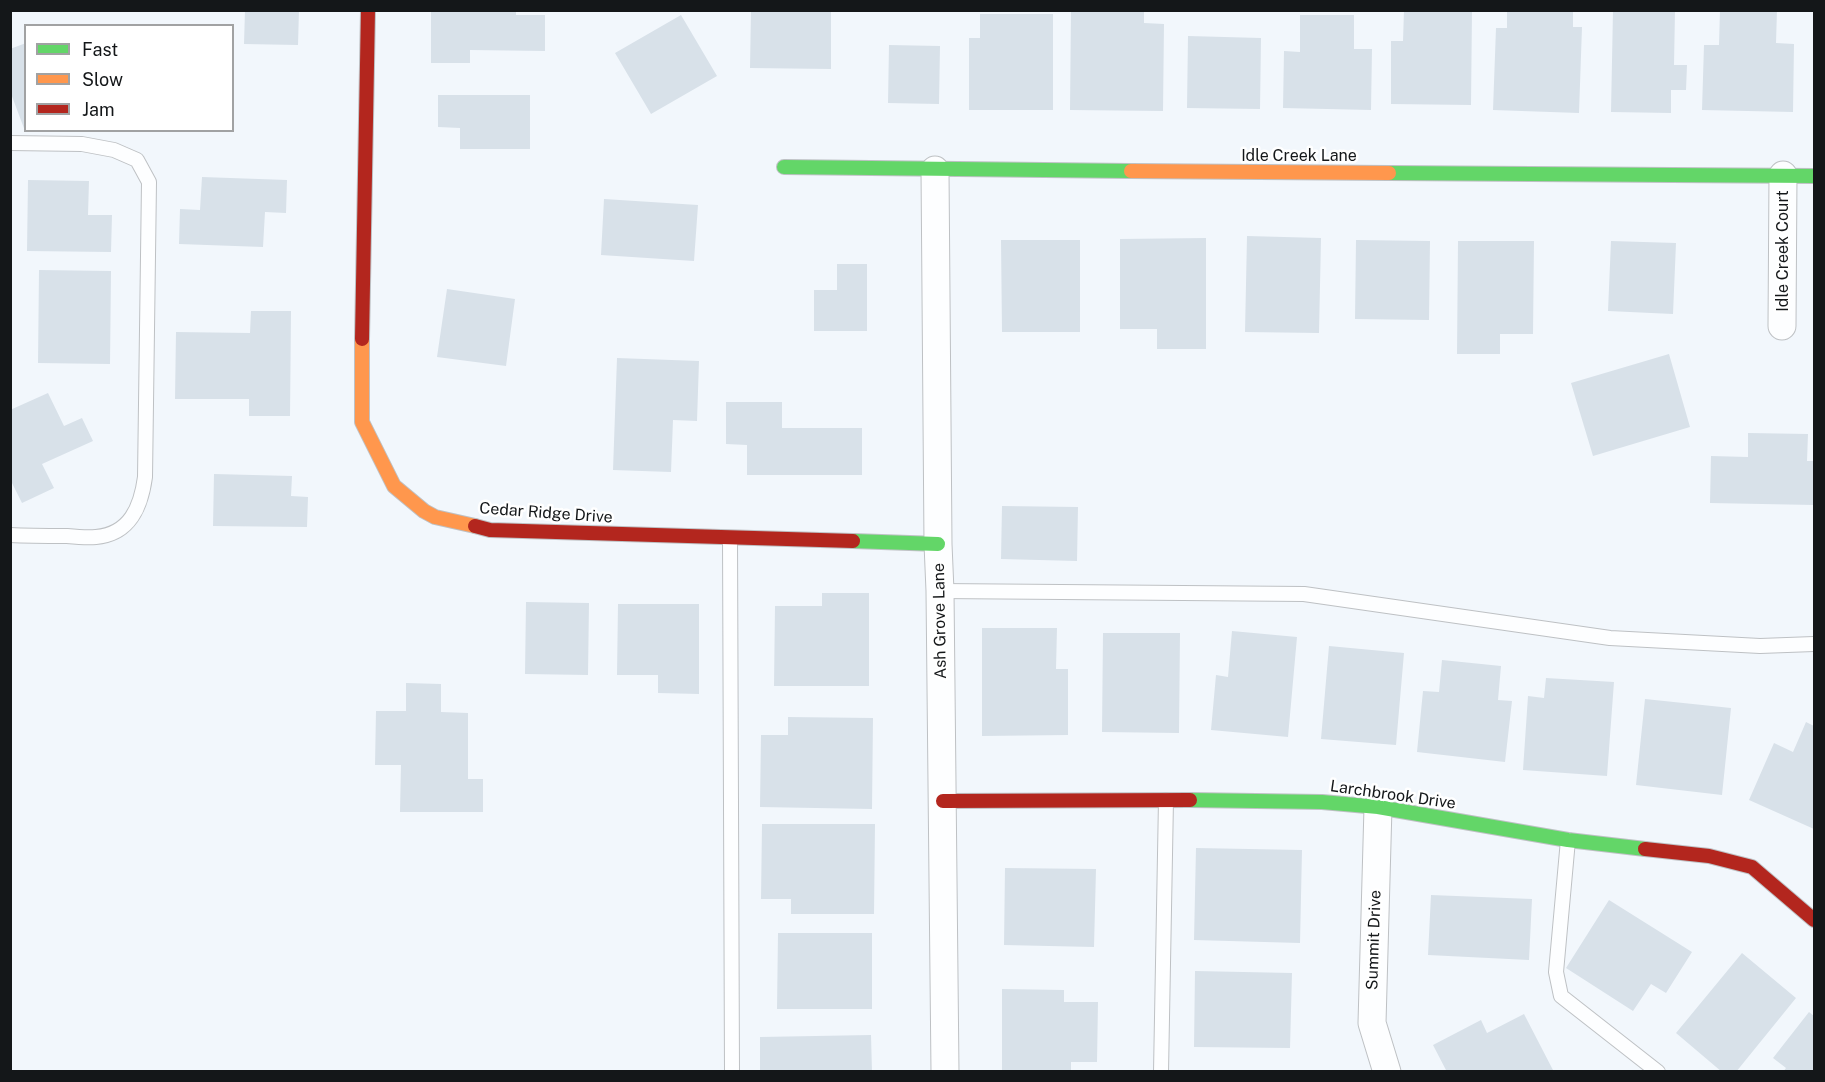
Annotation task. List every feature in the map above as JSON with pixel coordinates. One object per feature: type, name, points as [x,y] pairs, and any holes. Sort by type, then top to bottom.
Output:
[{"type":"street","name":"Cedar Ridge Drive","points":[[368,10],[362,422],[394,486],[424,511],[435,517],[490,530],[938,544]]},
{"type":"street","name":"Idle Creek Lane","points":[[784,167],[1815,176]]},
{"type":"street","name":"Ash Grove Lane","points":[[935,170],[945,1071]]},
{"type":"street","name":"Idle Creek Court","points":[[1782,326],[1783,175]]},
{"type":"street","name":"Larchbrook Drive","points":[[943,801],[1322,802],[1378,807],[1568,840],[1709,856],[1752,867],[1815,920]]},
{"type":"street","name":"Summit Drive","points":[[1378,807],[1372,1023],[1387,1071]]},
{"type":"lane","points":[[10,143],[81,144],[114,150],[137,160],[149,182],[143,496],[136,512],[125,526],[111,534],[97,537],[10,535]]},
{"type":"lane","points":[[730,538],[732,1071]]},
{"type":"lane","points":[[940,591],[1304,594],[1610,638],[1760,646],[1815,644]]},
{"type":"lane","points":[[1161,1071],[1166,800]]},
{"type":"lane","points":[[1568,840],[1556,972],[1561,996],[1658,1071]]},
{"type":"building","points":[[245,10],[299,10],[298,45],[244,44]]},
{"type":"building","points":[[431,10],[516,10],[516,15],[545,15],[545,51],[470,50],[470,63],[431,63]]},
{"type":"building","points":[[751,10],[831,10],[831,69],[750,68]]},
{"type":"building","points":[[1071,10],[1144,10],[1144,23],[1164,24],[1163,111],[1070,110]]},
{"type":"building","points":[[1404,10],[1472,10],[1471,105],[1391,104],[1391,41],[1403,41]]},
{"type":"building","points":[[1507,10],[1573,10],[1573,27],[1582,27],[1579,113],[1493,110],[1496,28],[1507,28]]},
{"type":"building","points":[[1613,10],[1675,11],[1674,65],[1687,65],[1686,90],[1671,90],[1671,113],[1611,112]]},
{"type":"building","points":[[1720,10],[1777,10],[1776,43],[1794,44],[1793,112],[1702,110],[1704,45],[1719,45]]},
{"type":"building","points":[[980,14],[1053,14],[1053,110],[969,110],[969,38],[980,38]]},
{"type":"building","points":[[681,15],[717,76],[651,114],[615,53]]},
{"type":"building","points":[[1300,15],[1354,15],[1354,49],[1372,49],[1371,110],[1283,108],[1284,51],[1300,52]]},
{"type":"building","points":[[1188,36],[1261,38],[1260,109],[1187,108]]},
{"type":"building","points":[[24,44],[24,128],[10,91],[10,49]]},
{"type":"building","points":[[889,45],[940,46],[939,104],[888,103]]},
{"type":"building","points":[[438,95],[530,95],[530,149],[460,149],[460,128],[438,127]]},
{"type":"building","points":[[202,177],[287,180],[286,213],[265,212],[263,247],[179,244],[180,209],[200,210]]},
{"type":"building","points":[[28,180],[89,181],[88,215],[112,215],[111,252],[27,251]]},
{"type":"building","points":[[604,199],[698,205],[694,261],[601,255]]},
{"type":"building","points":[[1247,236],[1321,238],[1319,333],[1245,332]]},
{"type":"building","points":[[1206,238],[1206,349],[1157,349],[1157,329],[1120,329],[1120,239]]},
{"type":"building","points":[[1001,240],[1080,240],[1080,332],[1002,332]]},
{"type":"building","points":[[1356,240],[1430,241],[1429,320],[1355,319]]},
{"type":"building","points":[[1458,241],[1534,241],[1533,334],[1500,334],[1500,354],[1457,354]]},
{"type":"building","points":[[1611,241],[1676,243],[1673,314],[1608,311]]},
{"type":"building","points":[[837,264],[867,264],[867,331],[814,331],[814,290],[837,290]]},
{"type":"building","points":[[39,270],[111,271],[110,364],[38,363]]},
{"type":"building","points":[[447,289],[515,299],[506,366],[437,357]]},
{"type":"building","points":[[251,311],[291,311],[290,416],[249,416],[249,399],[175,399],[176,332],[250,333]]},
{"type":"building","points":[[1669,354],[1690,427],[1593,456],[1571,383]]},
{"type":"building","points":[[617,358],[699,361],[697,421],[673,420],[671,472],[613,470]]},
{"type":"building","points":[[48,393],[64,426],[82,418],[93,441],[42,464],[54,488],[22,503],[10,479],[10,410]]},
{"type":"building","points":[[726,402],[782,402],[782,428],[862,428],[862,475],[747,475],[747,445],[726,444]]},
{"type":"building","points":[[1748,433],[1808,434],[1807,461],[1814,461],[1814,505],[1710,503],[1711,456],[1748,457]]},
{"type":"building","points":[[214,474],[292,476],[291,496],[308,497],[307,527],[213,526]]},
{"type":"building","points":[[1002,506],[1078,507],[1077,561],[1001,559]]},
{"type":"building","points":[[822,593],[869,593],[869,686],[774,686],[775,606],[822,606]]},
{"type":"building","points":[[526,602],[589,603],[588,675],[525,674]]},
{"type":"building","points":[[618,604],[699,604],[699,694],[658,693],[658,675],[617,675]]},
{"type":"building","points":[[982,628],[1057,628],[1056,669],[1068,669],[1068,735],[982,736]]},
{"type":"building","points":[[1232,631],[1297,637],[1288,737],[1211,730],[1216,675],[1228,677]]},
{"type":"building","points":[[1103,633],[1180,633],[1179,733],[1102,732]]},
{"type":"building","points":[[1329,646],[1404,653],[1396,745],[1321,739]]},
{"type":"building","points":[[1442,660],[1501,666],[1498,700],[1512,701],[1505,762],[1417,752],[1423,691],[1439,692]]},
{"type":"building","points":[[1546,678],[1614,682],[1607,776],[1523,770],[1528,696],[1544,698]]},
{"type":"building","points":[[406,683],[441,684],[441,712],[468,713],[468,779],[483,779],[483,812],[400,812],[401,765],[375,765],[376,711],[406,711]]},
{"type":"building","points":[[1645,699],[1731,708],[1722,795],[1636,785]]},
{"type":"building","points":[[788,717],[873,718],[872,809],[760,807],[761,735],[788,735]]},
{"type":"building","points":[[1806,722],[1814,726],[1814,829],[1749,800],[1774,743],[1793,752]]},
{"type":"building","points":[[762,824],[875,824],[874,914],[791,914],[791,899],[761,899]]},
{"type":"building","points":[[1196,848],[1302,850],[1300,943],[1194,940]]},
{"type":"building","points":[[1005,868],[1096,869],[1094,947],[1004,945]]},
{"type":"building","points":[[1431,895],[1532,899],[1529,960],[1428,955]]},
{"type":"building","points":[[1609,900],[1692,952],[1666,993],[1651,984],[1633,1011],[1566,968]]},
{"type":"building","points":[[778,933],[872,933],[872,1009],[777,1009]]},
{"type":"building","points":[[1742,953],[1796,998],[1736,1072],[1722,1072],[1676,1033]]},
{"type":"building","points":[[1195,971],[1292,973],[1290,1048],[1194,1047]]},
{"type":"building","points":[[1002,989],[1064,990],[1064,1002],[1098,1002],[1097,1062],[1071,1062],[1071,1072],[1002,1072]]},
{"type":"building","points":[[1809,1012],[1814,1016],[1814,1072],[1783,1072],[1786,1068],[1773,1058]]},
{"type":"building","points":[[1524,1014],[1554,1072],[1447,1072],[1433,1045],[1481,1020],[1487,1033]]},
{"type":"building","points":[[871,1035],[872,1072],[760,1072],[760,1037]]},
{"type":"traffic: fast","points":[[784,167],[1131,171]]},
{"type":"traffic: fast","points":[[1389,173],[1814,176]]},
{"type":"traffic: fast","points":[[853,541],[938,544]]},
{"type":"traffic: fast","points":[[1190,800],[1322,802],[1378,807],[1568,840],[1645,849]]},
{"type":"traffic: slow","points":[[1131,171],[1389,173]]},
{"type":"traffic: slow","points":[[362,339],[362,422],[394,486],[424,511],[435,517],[475,526]]},
{"type":"traffic: jam","points":[[362,339],[368,10]]},
{"type":"traffic: jam","points":[[475,526],[490,530],[853,541]]},
{"type":"traffic: jam","points":[[943,801],[1190,800]]},
{"type":"traffic: jam","points":[[1645,849],[1709,856],[1752,867],[1814,920]]}]
